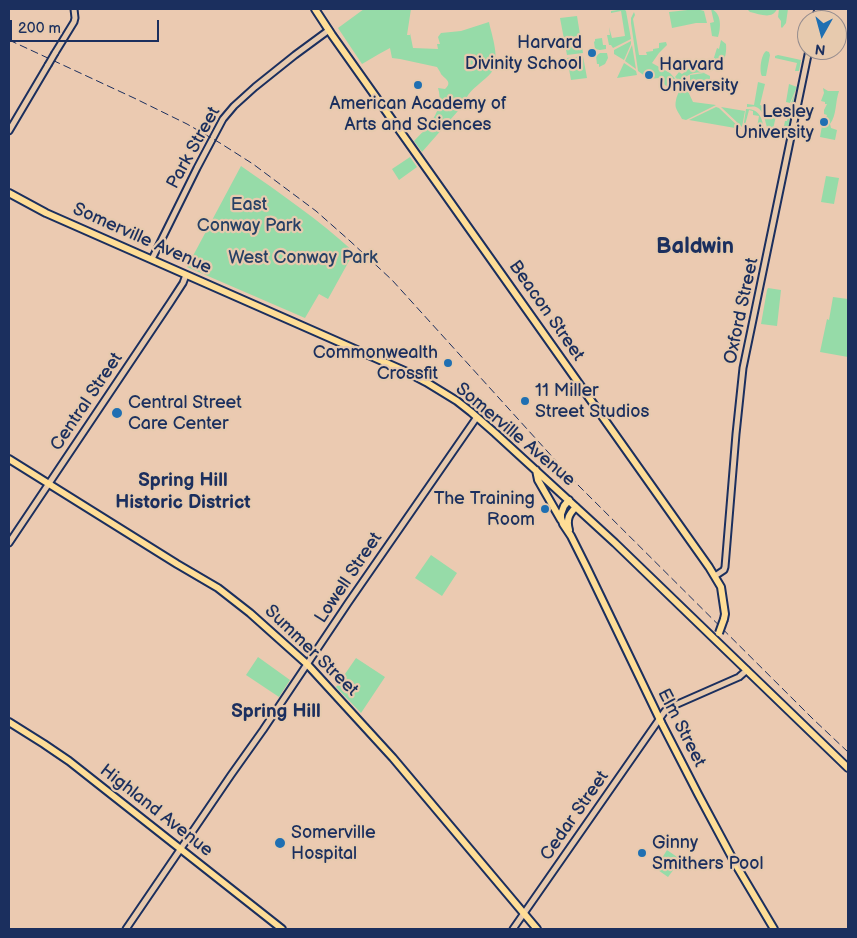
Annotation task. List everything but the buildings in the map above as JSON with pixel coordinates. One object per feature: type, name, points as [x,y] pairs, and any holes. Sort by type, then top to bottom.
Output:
[{"type":"main road","name":"Beacon Street","points":[[315,9],[715,576],[721,587],[725,614],[719,633],[714,638]]},
{"type":"main road","name":"Somerville Avenue","points":[[9,193],[40,210],[407,372],[450,397],[477,417],[569,500],[848,768]]},
{"type":"main road","name":"Summer Street","points":[[9,459],[48,485],[220,589],[307,664],[393,758],[537,929]]},
{"type":"main road","name":"Elm Street","points":[[536,470],[538,480],[571,536],[659,719],[724,842],[774,929]]},
{"type":"main road","points":[[563,524],[562,512],[569,500]]},
{"type":"main road","name":"Elm Street","points":[[571,536],[568,519],[569,514],[576,507]]},
{"type":"main road","name":"Highland Avenue","points":[[9,722],[66,758],[282,929]]},
{"type":"street","points":[[9,131],[75,20],[74,9]]},
{"type":"street","name":"Park Street","points":[[152,260],[223,119],[254,88],[329,30]]},
{"type":"street","name":"Oxford Street","points":[[715,576],[726,567],[734,453],[744,368],[807,60]]},
{"type":"street","name":"Central Street","points":[[9,543],[170,303],[183,283],[186,274]]},
{"type":"street","name":"Lowell Street","points":[[126,929],[477,417]]},
{"type":"street","name":"Cedar Street","points":[[513,929],[665,711],[672,706],[739,677],[747,670]]},
{"type":"green space","points":[[364,9],[411,9],[407,35],[410,35],[410,33],[413,48],[438,49],[437,44],[440,44],[438,37],[441,33],[461,31],[489,22],[496,55],[494,67],[490,74],[470,92],[465,103],[422,152],[414,141],[430,124],[437,111],[440,96],[438,88],[445,89],[448,82],[437,67],[392,58],[390,48],[362,64],[338,28]]},
{"type":"green space","points":[[624,9],[631,39],[613,48],[609,45],[607,35],[610,35],[609,27],[612,38],[625,36],[621,11],[611,13],[611,11]]},
{"type":"green space","points":[[697,9],[704,11],[707,23],[696,23],[672,28],[669,12]]},
{"type":"green space","points":[[711,9],[719,17],[720,29],[718,37],[712,36],[710,23],[714,22]]},
{"type":"green space","points":[[747,9],[777,9],[772,14],[765,15],[750,12]]},
{"type":"green space","points":[[779,9],[788,9],[786,23],[782,28],[778,17]]},
{"type":"green space","points":[[634,12],[633,19],[639,55],[647,55],[646,52],[659,48],[659,43],[666,42],[667,45],[652,63],[670,73],[680,86],[670,88],[659,78],[649,79],[638,71],[631,23]]},
{"type":"green space","points":[[577,16],[583,53],[567,55],[560,18]]},
{"type":"green space","points":[[602,38],[606,49],[595,49],[595,39]]},
{"type":"green space","points":[[721,40],[726,44],[725,58],[721,65],[708,71],[707,66],[711,67]]},
{"type":"green space","points":[[631,41],[624,60],[614,54],[614,50]]},
{"type":"green space","points":[[632,45],[636,69],[625,61]]},
{"type":"green space","points":[[766,51],[770,55],[766,76],[762,76],[761,63]]},
{"type":"green space","points":[[600,53],[607,53],[608,58],[605,64],[599,67],[596,56]]},
{"type":"green space","points":[[583,56],[587,78],[571,80],[567,58]]},
{"type":"green space","points":[[775,56],[801,60],[799,71],[795,71],[797,63],[775,58]]},
{"type":"green space","points":[[624,63],[636,71],[637,75],[617,78]]},
{"type":"green space","points":[[705,66],[706,72],[692,74],[681,83],[675,77],[679,72],[682,74],[691,67]]},
{"type":"green space","points":[[704,73],[710,76],[708,82],[701,83],[690,80],[690,75]]},
{"type":"green space","points":[[758,82],[765,84],[760,105],[763,106],[762,112],[776,116],[773,129],[783,131],[795,93],[785,136],[769,134],[761,111],[756,107],[747,107],[747,104],[754,105]]},
{"type":"green space","points":[[687,83],[698,85],[686,87],[693,102],[716,105],[686,120],[682,119],[676,109],[676,105],[680,90]]},
{"type":"green space","points":[[789,84],[797,87],[790,103],[786,102]]},
{"type":"green space","points":[[823,88],[828,91],[839,91],[834,117],[830,124],[831,128],[837,130],[835,140],[820,137],[823,120],[825,120],[827,115],[824,114],[824,110],[827,104],[821,101],[824,93]]},
{"type":"green space","points":[[716,107],[719,108],[741,129],[689,120]]},
{"type":"green space","points":[[721,107],[745,111],[742,127]]},
{"type":"green space","points":[[746,109],[755,111],[758,113],[765,133],[743,129]],"holes":[[[749,110],[753,111],[753,115],[759,116],[757,127],[748,127],[745,125]]]},
{"type":"green space","points":[[410,157],[417,167],[399,180],[392,169]]},
{"type":"green space","points":[[241,166],[313,218],[354,252],[328,299],[319,294],[305,318],[187,267]]},
{"type":"green space","points":[[826,176],[839,178],[834,204],[821,202]]},
{"type":"green space","points":[[768,288],[781,290],[777,326],[761,324]]},
{"type":"green space","points":[[833,297],[848,299],[848,357],[820,352]]},
{"type":"green space","points":[[431,555],[457,573],[442,596],[415,578]]},
{"type":"green space","points":[[258,657],[290,680],[279,697],[246,675]]},
{"type":"green space","points":[[356,658],[385,677],[361,713],[336,687]]},
{"type":"green space","points":[[667,850],[680,859],[675,867],[662,858]]},
{"type":"green space","points":[[660,860],[674,869],[668,877],[655,868]]},
{"type":"railway","points":[[9,40],[187,124],[253,164],[316,211],[392,280],[576,483],[848,752]]},
{"type":"place","name":"Harvard Divinity School","points":[[592,53]]},
{"type":"place","name":"Harvard University","points":[[649,75]]},
{"type":"place","name":"American Academy of Arts and Sciences","points":[[418,85]]},
{"type":"place","name":"Lesley University","points":[[824,122]]},
{"type":"place","name":"Commonwealth Crossfit","points":[[448,363]]},
{"type":"place","name":"11 Miller Street Studios","points":[[525,401]]},
{"type":"place","name":"Central Street Care Center","points":[[117,413]]},
{"type":"place","name":"The Training Room","points":[[545,509]]},
{"type":"place","name":"Somerville Hospital","points":[[280,843]]},
{"type":"place","name":"Ginny Smithers Pool","points":[[642,853]]},
{"type":"district","name":"Baldwin","points":[[695,247]]},
{"type":"district","name":"Spring Hill Historic District","points":[[183,492]]},
{"type":"district","name":"Spring Hill","points":[[276,712]]},
{"type":"park label","name":"East Conway Park","points":[[249,215]]},
{"type":"park label","name":"West Conway Park","points":[[303,258]]}]
